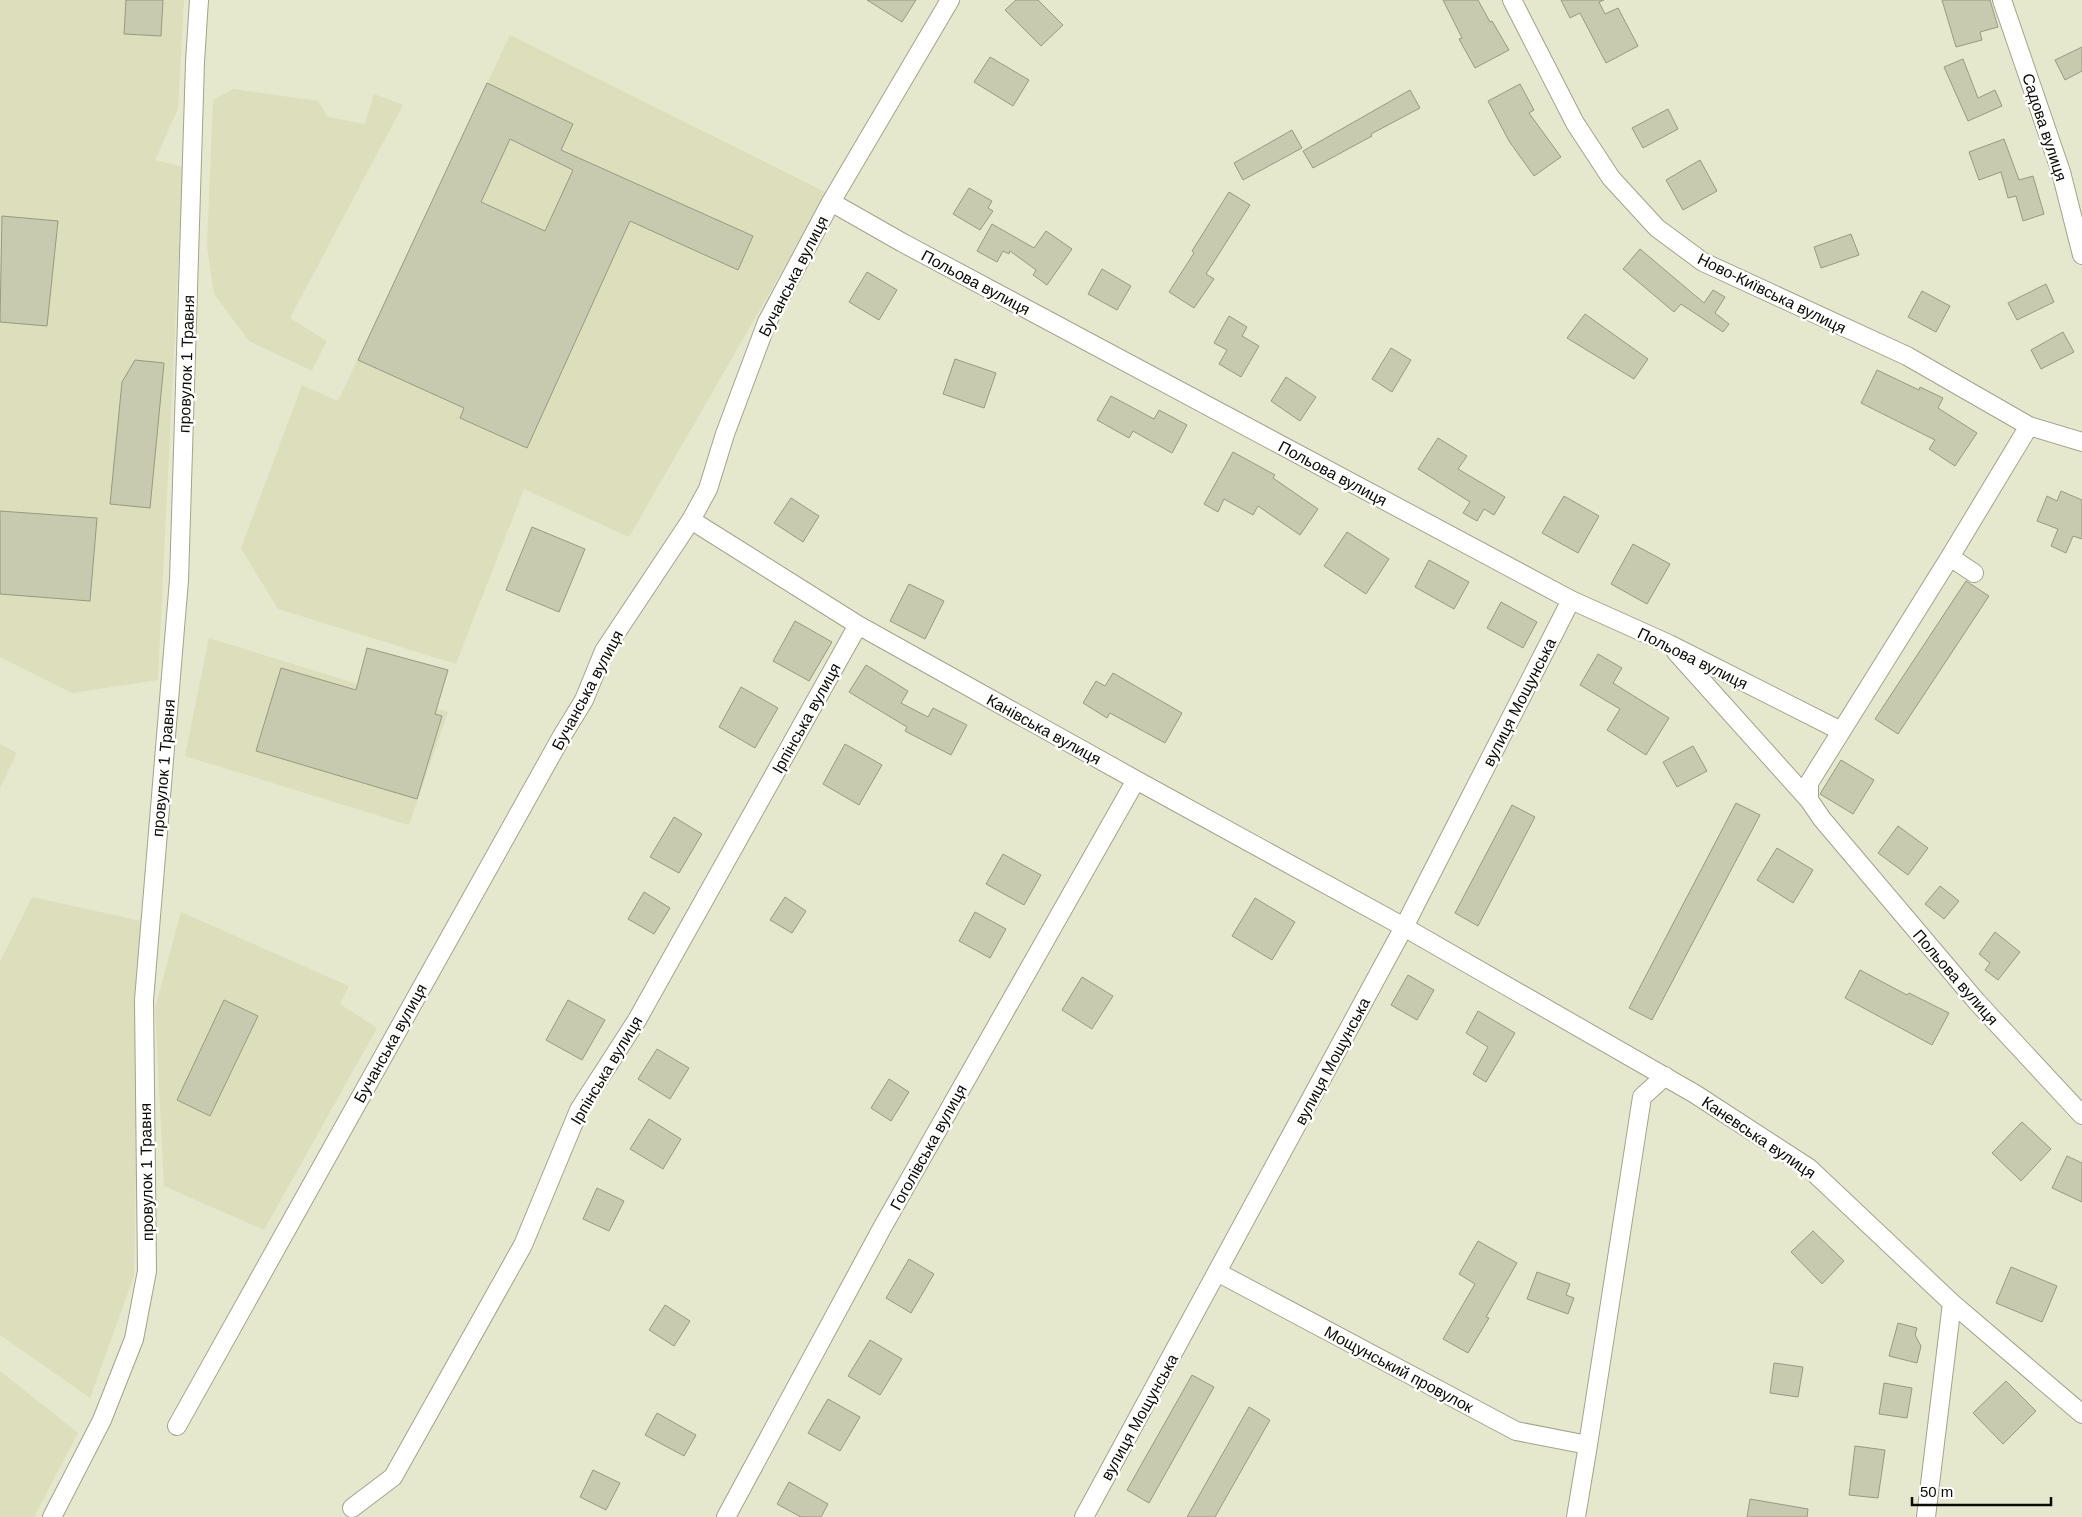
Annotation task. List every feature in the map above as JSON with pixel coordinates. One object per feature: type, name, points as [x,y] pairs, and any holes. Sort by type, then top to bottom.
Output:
[{"type":"street","name":"провулок 1 Травня","points":[[52,1517],[102,1420],[134,1339],[148,1271],[144,1000],[179,580],[195,72],[199,0]]},
{"type":"street","name":"Бучанська вулиця","points":[[177,1426],[562,736],[584,700],[604,651],[691,520],[708,489],[725,434],[767,322],[831,202],[950,0]]},
{"type":"street","name":"Ново-Київська вулиця","points":[[1512,0],[1575,123],[1611,178],[1657,228],[1703,262],[1907,356],[2029,426],[2082,442]]},
{"type":"street","name":"Садова вулиця","points":[[2002,0],[2061,172],[2082,255]]},
{"type":"street","name":"Польова вулиця","points":[[831,202],[1570,600],[1668,644],[1841,731]]},
{"type":"street","points":[[1810,800],[1809,783],[2029,426]]},
{"type":"street","name":"Канівська вулиця","points":[[691,520],[858,625],[1404,927]]},
{"type":"street","points":[[1950,557],[1974,573]]},
{"type":"street","name":"вулиця Мощунська","points":[[1084,1517],[1404,927],[1570,600]]},
{"type":"street","name":"Ірпінська вулиця","points":[[352,1508],[393,1477],[523,1245],[579,1110],[636,1020],[858,625]]},
{"type":"street","name":"Польова вулиця","points":[[1668,644],[1810,800],[1822,819],[1977,1002],[2082,1116]]},
{"type":"street","name":"Гоголівська вулиця","points":[[726,1517],[882,1228],[1136,780]]},
{"type":"street","name":"Каневська вулиця","points":[[1404,927],[1665,1076],[1809,1168],[1952,1303],[2082,1414]]},
{"type":"street","points":[[1576,1517],[1642,1097],[1665,1076]]},
{"type":"street","name":"Мощунський провулок","points":[[1217,1272],[1516,1431],[1588,1446]]},
{"type":"street","points":[[1926,1517],[1952,1303]]},
{"type":"shaded area","points":[[0,0],[184,0],[178,109],[155,160],[183,167],[158,680],[72,693],[0,657]]},
{"type":"shaded area","points":[[510,35],[827,193],[629,537],[524,489],[456,664],[278,609],[241,548],[302,385],[338,401]]},
{"type":"shaded area","points":[[233,89],[318,101],[328,117],[365,124],[374,94],[403,105],[290,318],[327,341],[312,371],[249,341],[214,294],[207,247],[213,100]]},
{"type":"shaded area","points":[[209,638],[448,712],[409,825],[185,756]]},
{"type":"shaded area","points":[[0,744],[17,753],[0,788]]},
{"type":"shaded area","points":[[32,897],[141,921],[134,1276],[90,1398],[0,1335],[0,962]]},
{"type":"shaded area","points":[[181,912],[349,986],[340,1004],[377,1028],[264,1230],[164,1186],[155,1008]]},
{"type":"shaded area","points":[[0,1371],[78,1433],[34,1517],[0,1517]]},
{"type":"building","points":[[126,0],[163,0],[161,36],[124,34]]},
{"type":"building","points":[[867,0],[916,0],[902,22]]},
{"type":"building","points":[[1016,0],[1038,0],[1063,25],[1041,46],[1005,10]]},
{"type":"building","points":[[1443,0],[1478,0],[1509,50],[1475,68],[1459,39],[1462,38]]},
{"type":"building","points":[[1561,0],[1604,0],[1599,2],[1605,14],[1618,8],[1638,46],[1606,63],[1580,13],[1570,18]]},
{"type":"building","points":[[1942,0],[1990,0],[1998,27],[1980,32],[1982,40],[1956,47]]},
{"type":"building","points":[[2082,47],[2082,71],[2065,80],[2055,60]]},
{"type":"building","points":[[990,57],[1029,80],[1013,106],[974,82]]},
{"type":"building","points":[[1963,59],[1978,98],[1995,90],[2002,106],[1968,121],[1944,67]]},
{"type":"building","points":[[487,83],[573,124],[561,150],[753,236],[738,270],[630,221],[527,448],[460,418],[464,408],[358,360]],"holes":[[[510,139],[573,170],[545,231],[481,202]]]},
{"type":"building","points":[[1520,84],[1534,110],[1529,113],[1561,157],[1534,176],[1509,141],[1488,101]]},
{"type":"building","points":[[1410,90],[1420,108],[1313,168],[1303,151]]},
{"type":"building","points":[[1668,109],[1678,129],[1643,148],[1632,128]]},
{"type":"building","points":[[1292,130],[1302,148],[1243,180],[1234,163]]},
{"type":"building","points":[[2004,139],[2019,180],[2033,176],[2044,214],[2023,221],[2016,196],[2008,198],[2001,172],[1979,180],[1969,152]]},
{"type":"building","points":[[1700,160],[1717,191],[1683,210],[1666,180]]},
{"type":"building","points":[[969,188],[992,201],[988,208],[993,211],[980,230],[953,214]]},
{"type":"building","points":[[1229,192],[1250,205],[1206,274],[1214,279],[1194,308],[1169,292]]},
{"type":"building","points":[[2,216],[58,221],[47,326],[0,322]]},
{"type":"building","points":[[992,224],[1034,248],[1046,231],[1072,249],[1047,285],[1033,275],[1036,270],[1010,251],[1009,254],[1003,251],[997,262],[977,251]]},
{"type":"building","points":[[1851,234],[1859,255],[1821,268],[1814,247]]},
{"type":"building","points":[[1640,249],[1704,303],[1713,290],[1725,297],[1715,313],[1729,324],[1723,332],[1681,304],[1674,312],[1623,269]]},
{"type":"building","points":[[1102,269],[1131,286],[1117,310],[1088,294]]},
{"type":"building","points":[[867,272],[897,290],[879,320],[849,302]]},
{"type":"building","points":[[2046,284],[2054,302],[2017,320],[2008,303]]},
{"type":"building","points":[[1922,291],[1950,306],[1936,332],[1908,317]]},
{"type":"building","points":[[1585,314],[1648,359],[1634,379],[1567,338]]},
{"type":"building","points":[[1229,316],[1247,327],[1242,336],[1259,346],[1241,377],[1219,364],[1227,350],[1214,343]]},
{"type":"building","points":[[2063,332],[2074,352],[2041,369],[2031,350]]},
{"type":"building","points":[[1391,348],[1411,360],[1392,392],[1372,379]]},
{"type":"building","points":[[955,359],[996,373],[984,408],[943,394]]},
{"type":"building","points":[[135,360],[164,363],[150,508],[110,504],[122,382]]},
{"type":"building","points":[[1877,370],[1919,390],[1920,387],[1943,398],[1938,408],[1977,433],[1955,466],[1929,449],[1935,440],[1861,403]]},
{"type":"building","points":[[1286,377],[1316,397],[1300,421],[1271,401]]},
{"type":"building","points":[[1111,396],[1154,419],[1159,410],[1187,425],[1172,453],[1133,431],[1129,438],[1097,420]]},
{"type":"building","points":[[1438,438],[1467,456],[1458,469],[1505,497],[1494,515],[1484,509],[1477,521],[1463,513],[1470,502],[1418,469]]},
{"type":"building","points":[[1233,452],[1275,475],[1273,478],[1318,509],[1300,535],[1258,506],[1253,515],[1224,499],[1218,512],[1204,504]]},
{"type":"building","points":[[2061,491],[2082,500],[2082,539],[2073,536],[2066,553],[2051,546],[2058,529],[2037,521],[2047,496],[2057,501]]},
{"type":"building","points":[[1564,496],[1599,516],[1578,553],[1542,533]]},
{"type":"building","points":[[791,498],[819,516],[803,542],[774,523]]},
{"type":"building","points":[[0,511],[97,518],[90,601],[0,594]]},
{"type":"building","points":[[532,527],[585,549],[559,612],[506,590]]},
{"type":"building","points":[[1347,532],[1389,559],[1366,594],[1324,566]]},
{"type":"building","points":[[1633,544],[1670,564],[1647,604],[1611,584]]},
{"type":"building","points":[[1429,560],[1469,582],[1454,609],[1415,587]]},
{"type":"building","points":[[1966,581],[1989,596],[1898,734],[1875,719]]},
{"type":"building","points":[[909,584],[944,601],[925,639],[890,621]]},
{"type":"building","points":[[1501,602],[1537,622],[1523,648],[1487,628]]},
{"type":"building","points":[[795,621],[832,642],[809,681],[773,661]]},
{"type":"building","points":[[367,648],[448,670],[435,714],[442,716],[417,799],[256,751],[281,668],[356,690]]},
{"type":"building","points":[[1598,654],[1622,668],[1613,683],[1669,718],[1646,755],[1607,730],[1620,709],[1580,685]]},
{"type":"building","points":[[866,665],[908,691],[901,703],[928,717],[933,708],[967,725],[951,755],[905,731],[907,727],[849,692]]},
{"type":"building","points":[[1113,673],[1182,713],[1165,743],[1110,713],[1107,718],[1083,703],[1096,681],[1105,686]]},
{"type":"building","points":[[741,687],[778,708],[755,748],[719,727]]},
{"type":"building","points":[[845,744],[882,765],[859,805],[823,784]]},
{"type":"building","points":[[1693,746],[1707,771],[1677,787],[1663,762]]},
{"type":"building","points":[[1841,760],[1874,780],[1853,814],[1820,794]]},
{"type":"building","points":[[1736,803],[1760,815],[1652,1020],[1629,1008]]},
{"type":"building","points":[[1512,805],[1535,817],[1478,926],[1455,913]]},
{"type":"building","points":[[674,817],[702,834],[679,873],[650,857]]},
{"type":"building","points":[[1898,826],[1928,848],[1908,875],[1878,853]]},
{"type":"building","points":[[1777,848],[1813,870],[1793,903],[1757,880]]},
{"type":"building","points":[[1003,854],[1041,875],[1024,905],[986,884]]},
{"type":"building","points":[[1940,886],[1959,901],[1944,919],[1925,904]]},
{"type":"building","points":[[644,892],[670,908],[654,934],[628,919]]},
{"type":"building","points":[[785,897],[806,911],[792,933],[770,920]]},
{"type":"building","points":[[1255,898],[1295,922],[1272,960],[1232,936]]},
{"type":"building","points":[[975,912],[1006,929],[990,958],[959,941]]},
{"type":"building","points":[[1995,932],[2020,952],[1998,980],[1985,970],[1990,963],[1979,954]]},
{"type":"building","points":[[1860,970],[1907,995],[1909,993],[1949,1013],[1932,1045],[1845,998]]},
{"type":"building","points":[[1408,975],[1434,990],[1417,1020],[1391,1005]]},
{"type":"building","points":[[1082,977],[1113,996],[1092,1029],[1062,1010]]},
{"type":"building","points":[[224,1000],[258,1016],[210,1116],[177,1100]]},
{"type":"building","points":[[568,1000],[605,1020],[582,1060],[546,1040]]},
{"type":"building","points":[[1478,1011],[1515,1033],[1486,1082],[1473,1074],[1488,1047],[1466,1033]]},
{"type":"building","points":[[657,1049],[689,1068],[670,1099],[638,1079]]},
{"type":"building","points":[[889,1079],[909,1092],[891,1121],[871,1108]]},
{"type":"building","points":[[649,1119],[681,1139],[663,1169],[630,1149]]},
{"type":"building","points":[[2022,1122],[2051,1149],[2021,1181],[1992,1153]]},
{"type":"building","points":[[2067,1156],[2082,1163],[2082,1202],[2052,1188]]},
{"type":"building","points":[[597,1188],[624,1201],[609,1231],[583,1219]]},
{"type":"building","points":[[1813,1231],[1844,1261],[1822,1284],[1791,1252]]},
{"type":"building","points":[[1478,1241],[1517,1263],[1486,1317],[1489,1318],[1468,1353],[1443,1339],[1475,1284],[1459,1274]]},
{"type":"building","points":[[909,1259],[934,1274],[911,1313],[886,1298]]},
{"type":"building","points":[[2011,1267],[2057,1286],[2042,1322],[1996,1303]]},
{"type":"building","points":[[1537,1272],[1570,1284],[1566,1295],[1574,1298],[1568,1314],[1527,1299]]},
{"type":"building","points":[[665,1305],[690,1321],[674,1346],[649,1330]]},
{"type":"building","points":[[1898,1323],[1917,1328],[1915,1335],[1921,1346],[1917,1363],[1889,1356]]},
{"type":"building","points":[[870,1340],[902,1359],[880,1395],[848,1376]]},
{"type":"building","points":[[1774,1363],[1803,1367],[1798,1397],[1770,1393]]},
{"type":"building","points":[[1192,1375],[1214,1387],[1149,1503],[1127,1490]]},
{"type":"building","points":[[2006,1381],[2036,1411],[2003,1444],[1973,1413]]},
{"type":"building","points":[[1884,1383],[1912,1388],[1907,1418],[1879,1414]]},
{"type":"building","points":[[828,1399],[860,1417],[840,1451],[808,1433]]},
{"type":"building","points":[[1249,1407],[1270,1420],[1215,1517],[1187,1517]]},
{"type":"building","points":[[657,1413],[696,1435],[684,1456],[645,1435]]},
{"type":"building","points":[[1855,1446],[1885,1450],[1878,1498],[1849,1495]]},
{"type":"building","points":[[593,1470],[620,1483],[606,1510],[580,1497]]},
{"type":"building","points":[[789,1482],[828,1504],[821,1517],[801,1517],[777,1504]]},
{"type":"building","points":[[1750,1499],[1808,1509],[1807,1517],[1747,1517]]}]
